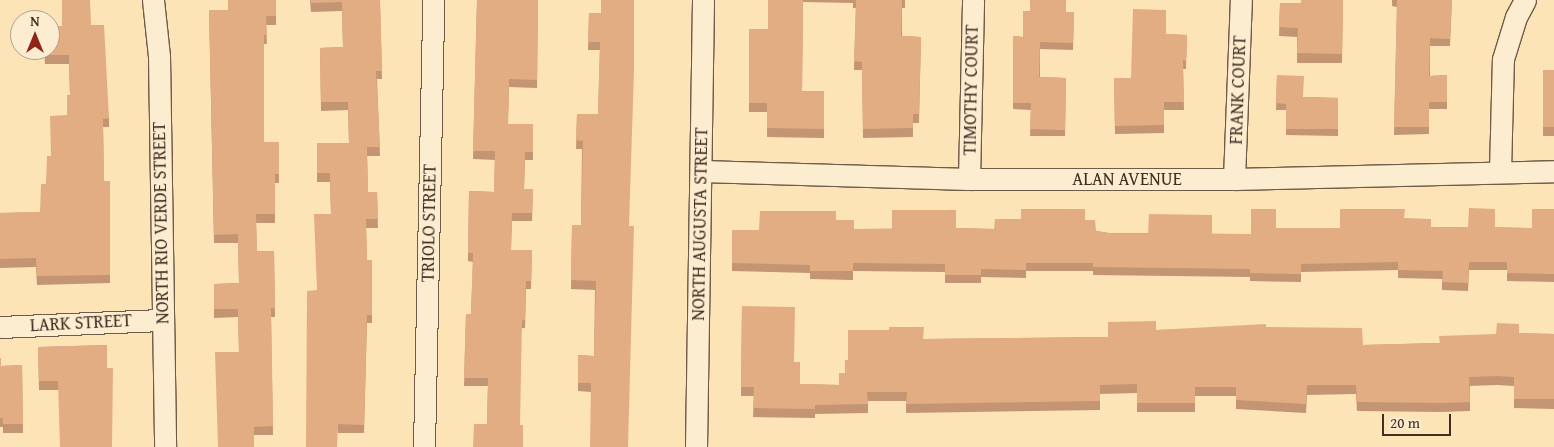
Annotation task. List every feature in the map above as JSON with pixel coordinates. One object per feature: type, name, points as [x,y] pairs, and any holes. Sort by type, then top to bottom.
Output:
[{"type":"street","name":"NORTH RIO VERDE STREET","points":[[153,0],[158,56],[165,447]]},
{"type":"street","name":"TRIOLO STREET","points":[[424,447],[433,0]]},
{"type":"street","name":"NORTH AUGUSTA STREET","points":[[696,447],[703,0]]},
{"type":"street","name":"TIMOTHY COURT","points":[[968,179],[973,0]]},
{"type":"street","name":"FRANK COURT","points":[[1234,179],[1241,0]]},
{"type":"street","points":[[1500,171],[1503,59],[1516,17],[1525,0]]},
{"type":"street","name":"ALAN AVENUE","points":[[700,171],[968,179],[1234,179],[1554,171]]},
{"type":"street","name":"LARK STREET","points":[[0,327],[162,320]]},
{"type":"building","points":[[62,0],[90,0],[91,25],[104,25],[109,118],[103,119],[104,181],[110,181],[110,275],[37,276],[36,258],[0,259],[0,213],[40,212],[41,184],[46,184],[47,156],[51,156],[50,116],[67,115],[67,95],[70,95],[69,55],[60,55]]},
{"type":"building","points":[[228,0],[276,0],[276,16],[266,16],[267,35],[264,35],[264,142],[279,142],[279,174],[275,174],[275,214],[256,214],[257,251],[274,251],[275,308],[271,308],[273,426],[254,427],[254,447],[218,447],[215,352],[239,352],[238,309],[214,309],[214,284],[239,283],[238,234],[214,235],[209,10],[228,10]]},
{"type":"building","points":[[311,0],[380,0],[382,71],[376,71],[380,147],[367,147],[368,192],[377,192],[378,219],[366,219],[367,260],[372,260],[372,315],[367,315],[364,425],[338,424],[337,447],[306,447],[307,291],[317,290],[314,214],[331,214],[330,173],[317,173],[317,143],[349,143],[348,102],[321,102],[320,48],[343,47],[342,2],[311,3]]},
{"type":"building","points":[[477,0],[538,0],[537,80],[509,79],[508,124],[533,124],[533,152],[525,152],[524,189],[533,189],[532,213],[512,213],[511,250],[532,250],[531,281],[526,281],[525,320],[522,320],[520,425],[523,425],[523,447],[473,447],[474,424],[487,424],[488,378],[464,378],[466,314],[471,314],[473,253],[468,253],[469,191],[494,192],[495,151],[473,151]]},
{"type":"building","points":[[601,0],[634,0],[634,70],[629,226],[634,226],[628,447],[590,447],[591,383],[578,383],[578,355],[594,356],[596,281],[571,280],[572,225],[581,225],[583,141],[576,140],[577,114],[598,114],[600,42],[588,42],[589,13],[601,13]]},
{"type":"building","points":[[768,0],[803,0],[802,91],[824,91],[824,129],[767,128],[767,103],[749,103],[749,29],[768,29]]},
{"type":"building","points":[[856,0],[902,0],[901,36],[921,37],[919,114],[913,114],[913,128],[863,129],[862,62],[854,61]]},
{"type":"building","points":[[1030,0],[1066,0],[1066,12],[1074,12],[1073,43],[1040,42],[1039,77],[1066,78],[1065,130],[1030,129],[1031,103],[1013,103],[1013,36],[1023,37],[1023,11],[1030,11]]},
{"type":"building","points":[[1301,0],[1343,0],[1342,54],[1297,53],[1298,28],[1279,27],[1280,3],[1301,3]]},
{"type":"building","points":[[1397,0],[1452,0],[1450,39],[1430,38],[1429,76],[1447,75],[1447,102],[1429,102],[1429,127],[1394,127]]},
{"type":"building","points":[[1133,9],[1166,10],[1166,34],[1187,35],[1186,61],[1183,60],[1184,102],[1164,102],[1164,125],[1115,126],[1114,78],[1131,78]]},
{"type":"building","points":[[1543,70],[1554,70],[1554,127],[1543,127]]},
{"type":"building","points":[[1277,75],[1304,76],[1303,97],[1338,98],[1338,129],[1286,129],[1286,104],[1276,103]]},
{"type":"building","points":[[1469,208],[1495,209],[1495,227],[1532,228],[1532,209],[1554,209],[1554,274],[1507,273],[1507,262],[1469,262],[1468,283],[1442,282],[1443,271],[1398,270],[1398,262],[1301,264],[1301,274],[1250,273],[1250,269],[1093,267],[1093,263],[1026,263],[1026,270],[981,269],[981,275],[945,275],[945,264],[853,263],[853,271],[810,271],[810,265],[732,263],[732,230],[759,230],[760,211],[836,211],[836,220],[854,220],[854,229],[892,229],[892,210],[956,210],[956,228],[994,229],[995,219],[1021,219],[1021,209],[1085,209],[1085,220],[1095,220],[1096,231],[1109,233],[1148,234],[1149,214],[1212,215],[1212,234],[1251,234],[1251,209],[1276,209],[1276,228],[1340,228],[1340,209],[1405,209],[1404,218],[1431,219],[1431,227],[1468,228]]},
{"type":"building","points":[[742,306],[795,307],[794,362],[800,362],[800,384],[839,385],[839,373],[845,373],[845,360],[848,360],[848,330],[889,330],[889,327],[924,327],[923,339],[1108,337],[1108,322],[1156,321],[1156,330],[1266,324],[1266,327],[1362,328],[1363,345],[1440,343],[1439,336],[1496,334],[1497,323],[1519,324],[1519,333],[1554,334],[1554,399],[1514,399],[1514,377],[1497,376],[1469,377],[1470,402],[1357,402],[1356,385],[1307,385],[1306,404],[1236,400],[1236,387],[1195,387],[1195,403],[1137,403],[1137,384],[1100,385],[1100,401],[906,404],[907,392],[867,392],[868,404],[815,405],[815,409],[753,408],[754,387],[741,387]]},
{"type":"building","points":[[107,345],[107,368],[113,368],[112,447],[60,447],[58,381],[39,381],[38,347]]},
{"type":"building","points":[[0,358],[1,366],[22,365],[23,424],[3,424],[3,418],[0,418]]}]
